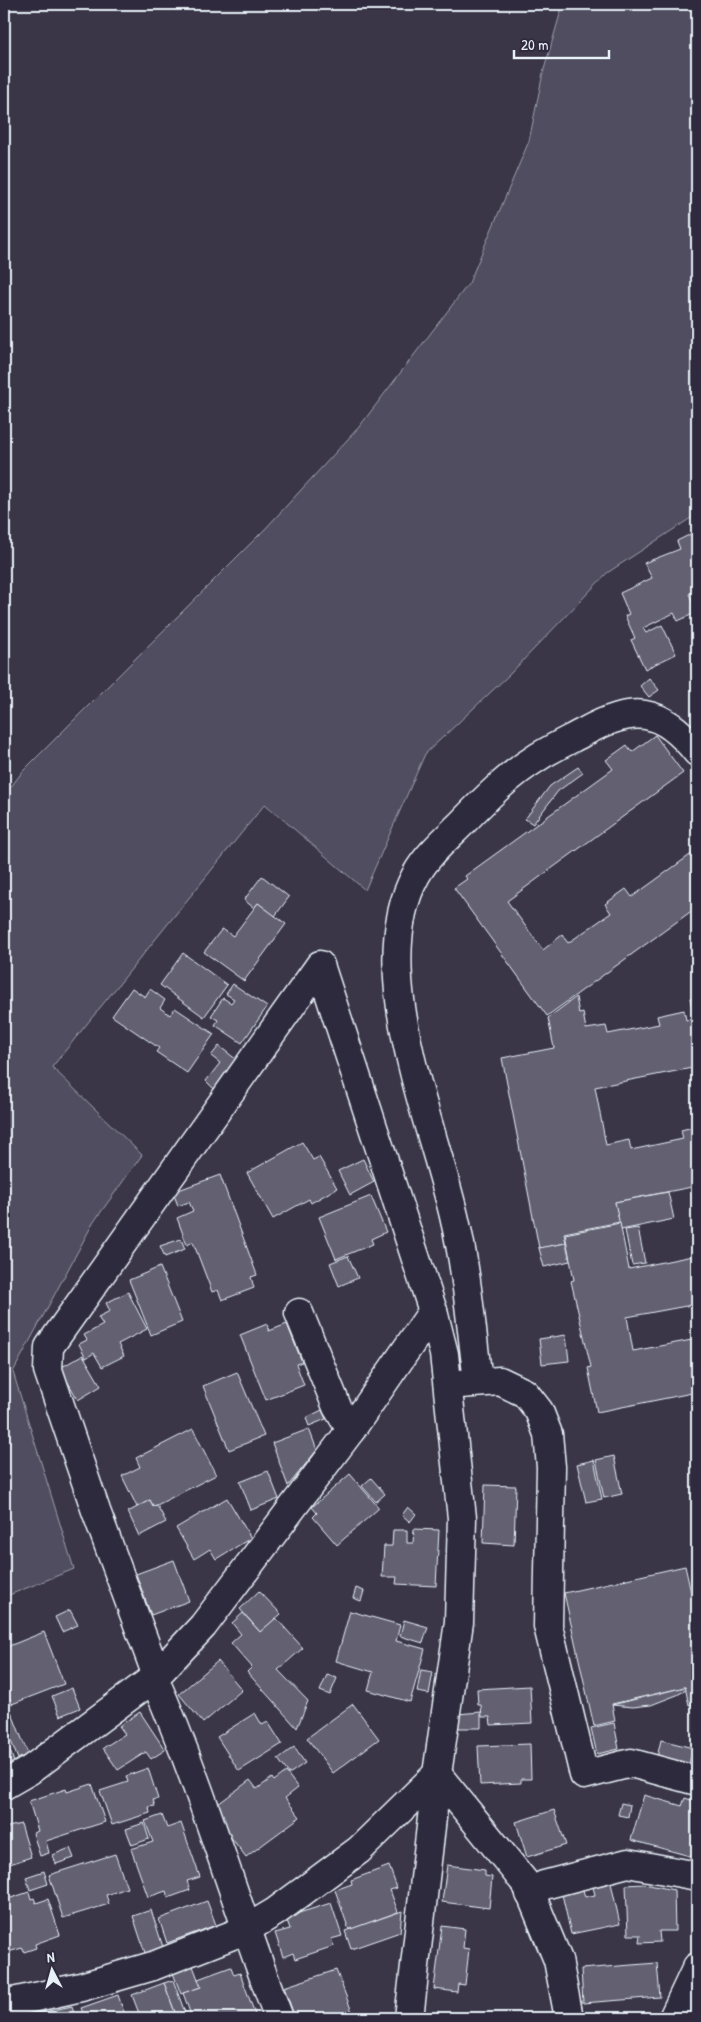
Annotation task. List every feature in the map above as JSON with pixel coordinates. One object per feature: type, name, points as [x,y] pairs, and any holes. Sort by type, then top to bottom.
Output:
[{"type":"street","points":[[478,1381],[466,1284],[455,1218],[405,1033],[398,980],[397,937],[407,893],[416,874],[432,853],[498,787],[538,757],[596,725],[631,713],[657,716],[667,722],[697,752]]},
{"type":"street","points":[[280,2018],[245,1930],[176,1728],[155,1677],[48,1370],[49,1347],[320,964],[433,1311],[444,1354],[462,1518],[459,1622],[436,1774],[409,2018]]},
{"type":"street","points":[[4,1785],[30,1770],[155,1677],[204,1626],[351,1430],[433,1311]]},
{"type":"street","points":[[299,1313],[337,1407],[351,1430]]},
{"type":"street","points":[[448,1386],[478,1381],[500,1381],[525,1393],[539,1411],[548,1434],[551,1467],[548,1626],[584,1775],[631,1763],[697,1781]]},
{"type":"street","points":[[436,1774],[527,1885],[558,1960],[569,2018]]},
{"type":"street","points":[[4,2004],[81,1987],[153,1966],[245,1930],[275,1912],[359,1850],[436,1774]]},
{"type":"street","points":[[530,1894],[544,1885],[628,1863],[697,1876]]},
{"type":"street","points":[[673,2018],[697,1967]]},
{"type":"shaded area","points":[[563,4],[697,4],[697,514],[607,573],[510,674],[425,754],[365,890],[265,804],[52,1067],[142,1155],[93,1223],[13,1372],[74,1569],[4,1597],[4,796],[23,771],[266,528],[359,427],[469,283],[529,141],[543,73]]},
{"type":"building","points":[[697,531],[697,556],[693,559],[697,568],[697,590],[689,594],[697,612],[678,621],[674,613],[643,628],[646,633],[662,625],[676,654],[645,669],[631,640],[635,638],[625,616],[629,614],[620,593],[652,578],[644,563],[680,549],[677,541]]},
{"type":"building","points":[[649,678],[659,690],[649,697],[640,686]]},
{"type":"building","points":[[655,735],[683,773],[507,901],[543,950],[562,935],[568,943],[611,913],[605,904],[626,889],[632,897],[697,850],[697,907],[547,1016],[454,888],[467,879],[465,876],[613,769],[606,760],[627,745],[632,752]]},
{"type":"building","points":[[578,767],[583,773],[558,791],[533,824],[525,819],[550,786]]},
{"type":"building","points":[[262,876],[289,897],[275,916],[258,903],[254,908],[244,900]]},
{"type":"building","points":[[258,903],[286,924],[244,981],[204,952],[222,929],[233,936]]},
{"type":"building","points":[[183,953],[227,985],[204,1017],[160,985]]},
{"type":"building","points":[[233,984],[267,1007],[242,1043],[215,1025],[218,1020],[211,1016],[223,998],[231,1003],[234,999],[226,994]]},
{"type":"building","points":[[132,988],[145,997],[150,989],[165,1000],[160,1008],[170,1015],[175,1008],[214,1034],[187,1073],[156,1052],[159,1048],[112,1016]]},
{"type":"building","points":[[576,997],[579,1014],[583,1013],[586,1029],[606,1026],[608,1034],[659,1024],[657,1016],[684,1010],[686,1020],[697,1018],[697,1067],[595,1087],[606,1145],[629,1140],[631,1150],[683,1139],[681,1130],[697,1126],[697,1186],[615,1202],[620,1222],[564,1233],[566,1243],[539,1248],[502,1058],[554,1048],[548,1018]]},
{"type":"building","points":[[697,997],[697,1018],[694,1018],[690,998]]},
{"type":"building","points":[[219,1046],[237,1060],[214,1089],[206,1081],[220,1063],[211,1056]]},
{"type":"building","points":[[302,1142],[313,1160],[319,1157],[337,1188],[311,1203],[309,1199],[273,1219],[247,1173]]},
{"type":"building","points":[[363,1159],[374,1182],[350,1195],[338,1171]]},
{"type":"building","points":[[220,1175],[257,1275],[251,1277],[254,1288],[222,1300],[218,1290],[212,1292],[193,1242],[187,1245],[177,1218],[193,1211],[189,1202],[178,1206],[173,1192]]},
{"type":"building","points":[[668,1192],[674,1219],[621,1230],[615,1202]]},
{"type":"building","points":[[371,1196],[386,1232],[371,1239],[373,1244],[336,1259],[319,1217]]},
{"type":"building","points":[[620,1223],[629,1269],[697,1255],[697,1304],[627,1317],[633,1351],[697,1339],[697,1392],[597,1412],[588,1368],[591,1367],[571,1281],[574,1280],[565,1234]]},
{"type":"building","points":[[638,1228],[645,1263],[632,1265],[625,1230]]},
{"type":"building","points":[[181,1239],[185,1249],[165,1257],[160,1246]]},
{"type":"building","points":[[566,1243],[570,1261],[544,1267],[539,1248]]},
{"type":"building","points":[[348,1256],[358,1278],[339,1286],[330,1263]]},
{"type":"building","points":[[160,1267],[182,1322],[151,1335],[129,1280]]},
{"type":"building","points":[[128,1292],[147,1329],[118,1344],[124,1356],[102,1367],[94,1353],[86,1358],[79,1344],[87,1340],[84,1335],[103,1325],[98,1317],[110,1311],[106,1303]]},
{"type":"building","points":[[267,1324],[269,1331],[287,1324],[302,1362],[296,1364],[304,1385],[266,1400],[240,1335]]},
{"type":"building","points":[[566,1335],[569,1361],[542,1364],[539,1339]]},
{"type":"building","points":[[83,1355],[101,1386],[78,1400],[60,1368]]},
{"type":"building","points":[[237,1372],[264,1436],[229,1450],[203,1386]]},
{"type":"building","points":[[322,1410],[326,1419],[309,1426],[306,1418]]},
{"type":"building","points":[[193,1429],[216,1475],[157,1505],[153,1506],[150,1500],[137,1507],[122,1476],[140,1467],[136,1458]]},
{"type":"building","points":[[309,1429],[317,1450],[288,1486],[272,1443]]},
{"type":"building","points":[[614,1456],[622,1494],[604,1498],[596,1460]]},
{"type":"building","points":[[594,1460],[602,1499],[586,1502],[577,1464]]},
{"type":"building","points":[[268,1471],[279,1499],[251,1510],[240,1482]]},
{"type":"building","points":[[350,1474],[379,1508],[337,1545],[313,1517],[317,1513],[312,1507]]},
{"type":"building","points":[[371,1478],[385,1494],[376,1502],[362,1486]]},
{"type":"building","points":[[485,1485],[516,1486],[514,1545],[483,1543]]},
{"type":"building","points":[[227,1498],[251,1538],[216,1559],[210,1549],[194,1559],[176,1528]]},
{"type":"building","points":[[150,1500],[153,1506],[157,1505],[166,1522],[139,1536],[128,1512]]},
{"type":"building","points":[[408,1507],[416,1514],[410,1522],[402,1515]]},
{"type":"building","points":[[414,1529],[439,1530],[436,1586],[396,1584],[397,1577],[382,1577],[384,1546],[392,1546],[393,1530],[407,1530],[407,1543],[413,1543]]},
{"type":"building","points":[[174,1560],[189,1601],[151,1615],[136,1574]]},
{"type":"building","points":[[685,1566],[697,1619],[697,1703],[689,1705],[685,1687],[612,1704],[615,1721],[594,1726],[564,1593]]},
{"type":"building","points":[[356,1588],[364,1591],[361,1601],[353,1598]]},
{"type":"building","points":[[259,1591],[281,1614],[260,1632],[240,1609]]},
{"type":"building","points":[[70,1610],[78,1625],[62,1632],[55,1617]]},
{"type":"building","points":[[350,1611],[400,1625],[396,1641],[425,1649],[410,1702],[368,1690],[373,1672],[336,1661]]},
{"type":"building","points":[[243,1613],[260,1632],[276,1618],[303,1648],[278,1670],[308,1701],[297,1728],[247,1672],[252,1667],[231,1643],[241,1634],[232,1623]]},
{"type":"building","points":[[404,1620],[428,1627],[423,1643],[400,1636]]},
{"type":"building","points":[[44,1632],[64,1684],[12,1704],[4,1684],[4,1648]]},
{"type":"building","points":[[218,1661],[242,1690],[203,1723],[179,1694]]},
{"type":"building","points":[[421,1670],[433,1672],[429,1694],[417,1692]]},
{"type":"building","points":[[327,1675],[337,1678],[330,1695],[320,1691]]},
{"type":"building","points":[[530,1686],[532,1723],[491,1725],[490,1717],[482,1717],[481,1705],[478,1705],[477,1689]]},
{"type":"building","points":[[685,1687],[686,1690],[677,1695],[651,1705],[633,1707],[612,1705]]},
{"type":"building","points":[[72,1688],[80,1708],[60,1716],[52,1696]]},
{"type":"building","points":[[353,1704],[379,1739],[333,1773],[307,1738]]},
{"type":"building","points":[[11,1711],[28,1754],[18,1759],[4,1723],[4,1714]]},
{"type":"building","points":[[140,1712],[165,1750],[151,1759],[146,1752],[118,1770],[103,1748],[125,1734],[119,1726]]},
{"type":"building","points":[[481,1712],[481,1728],[458,1728],[457,1714]]},
{"type":"building","points":[[255,1713],[262,1725],[268,1722],[282,1744],[239,1771],[217,1737]]},
{"type":"building","points":[[614,1723],[619,1749],[597,1754],[591,1728]]},
{"type":"building","points":[[4,1734],[15,1765],[4,1769]]},
{"type":"building","points":[[661,1740],[693,1748],[689,1764],[657,1757]]},
{"type":"building","points":[[530,1744],[531,1779],[521,1779],[521,1783],[480,1785],[478,1746]]},
{"type":"building","points":[[294,1747],[305,1763],[289,1774],[278,1759]]},
{"type":"building","points":[[148,1768],[158,1799],[153,1800],[155,1806],[149,1807],[150,1813],[112,1825],[100,1791],[128,1782],[126,1776]]},
{"type":"building","points":[[286,1772],[298,1788],[285,1798],[300,1817],[246,1857],[217,1819],[214,1807],[250,1780],[257,1789],[272,1778],[274,1781]]},
{"type":"building","points":[[92,1784],[105,1822],[46,1841],[49,1853],[40,1856],[33,1833],[38,1831],[29,1801],[66,1789],[67,1792]]},
{"type":"building","points":[[644,1795],[682,1806],[685,1798],[697,1802],[697,1858],[631,1840]]},
{"type":"building","points":[[621,1803],[630,1805],[628,1817],[618,1815]]},
{"type":"building","points":[[554,1810],[566,1845],[527,1857],[516,1822]]},
{"type":"building","points":[[162,1815],[167,1828],[181,1823],[200,1877],[187,1881],[190,1890],[168,1898],[166,1891],[148,1897],[131,1849],[153,1842],[145,1821]]},
{"type":"building","points":[[144,1823],[149,1839],[132,1845],[126,1829]]},
{"type":"building","points":[[21,1824],[31,1857],[4,1866],[4,1828]]},
{"type":"building","points":[[70,1848],[74,1858],[56,1864],[53,1855]]},
{"type":"building","points":[[115,1854],[127,1888],[106,1895],[109,1904],[63,1918],[49,1875]]},
{"type":"building","points":[[447,1865],[485,1870],[485,1876],[492,1877],[489,1908],[442,1902]]},
{"type":"building","points":[[389,1866],[397,1888],[390,1890],[398,1912],[349,1930],[335,1890],[352,1884],[351,1880]]},
{"type":"building","points":[[44,1871],[48,1884],[30,1890],[26,1877]]},
{"type":"building","points":[[611,1883],[620,1924],[571,1934],[562,1894],[583,1890],[585,1897],[595,1895],[593,1887]]},
{"type":"building","points":[[644,1884],[674,1890],[675,1931],[659,1931],[660,1942],[639,1943],[640,1935],[628,1935],[626,1885]]},
{"type":"building","points":[[29,1892],[31,1899],[34,1898],[36,1903],[48,1899],[60,1935],[35,1944],[36,1948],[24,1952],[22,1948],[8,1952],[4,1941],[4,1913],[9,1911],[5,1900]]},
{"type":"building","points":[[207,1901],[216,1925],[167,1943],[159,1919]]},
{"type":"building","points":[[331,1903],[342,1936],[331,1939],[334,1946],[295,1959],[293,1953],[283,1957],[275,1933],[290,1929],[286,1917]]},
{"type":"building","points":[[151,1910],[165,1953],[147,1959],[133,1916]]},
{"type":"building","points":[[402,1911],[400,1932],[351,1949],[345,1931]]},
{"type":"building","points":[[442,1926],[465,1929],[463,1948],[469,1949],[465,1985],[458,1984],[457,1992],[434,1989]]},
{"type":"building","points":[[657,1963],[660,1997],[583,2003],[581,1969]]},
{"type":"building","points":[[193,1966],[201,1987],[181,1994],[173,1973]]},
{"type":"building","points":[[4,1967],[12,1988],[4,1991]]},
{"type":"building","points":[[231,1967],[234,1975],[240,1973],[256,2017],[192,2018],[183,1993],[201,1987],[198,1979]]},
{"type":"building","points":[[336,1970],[354,2017],[295,2018],[284,1987]]},
{"type":"building","points":[[173,1980],[187,2018],[177,2018],[164,1983]]},
{"type":"building","points":[[164,1983],[177,2018],[136,2018],[140,2016],[132,1995]]},
{"type":"building","points":[[118,1995],[126,2018],[85,2018],[81,2008]]},
{"type":"building","points":[[72,2006],[75,2018],[16,2018]]}]
